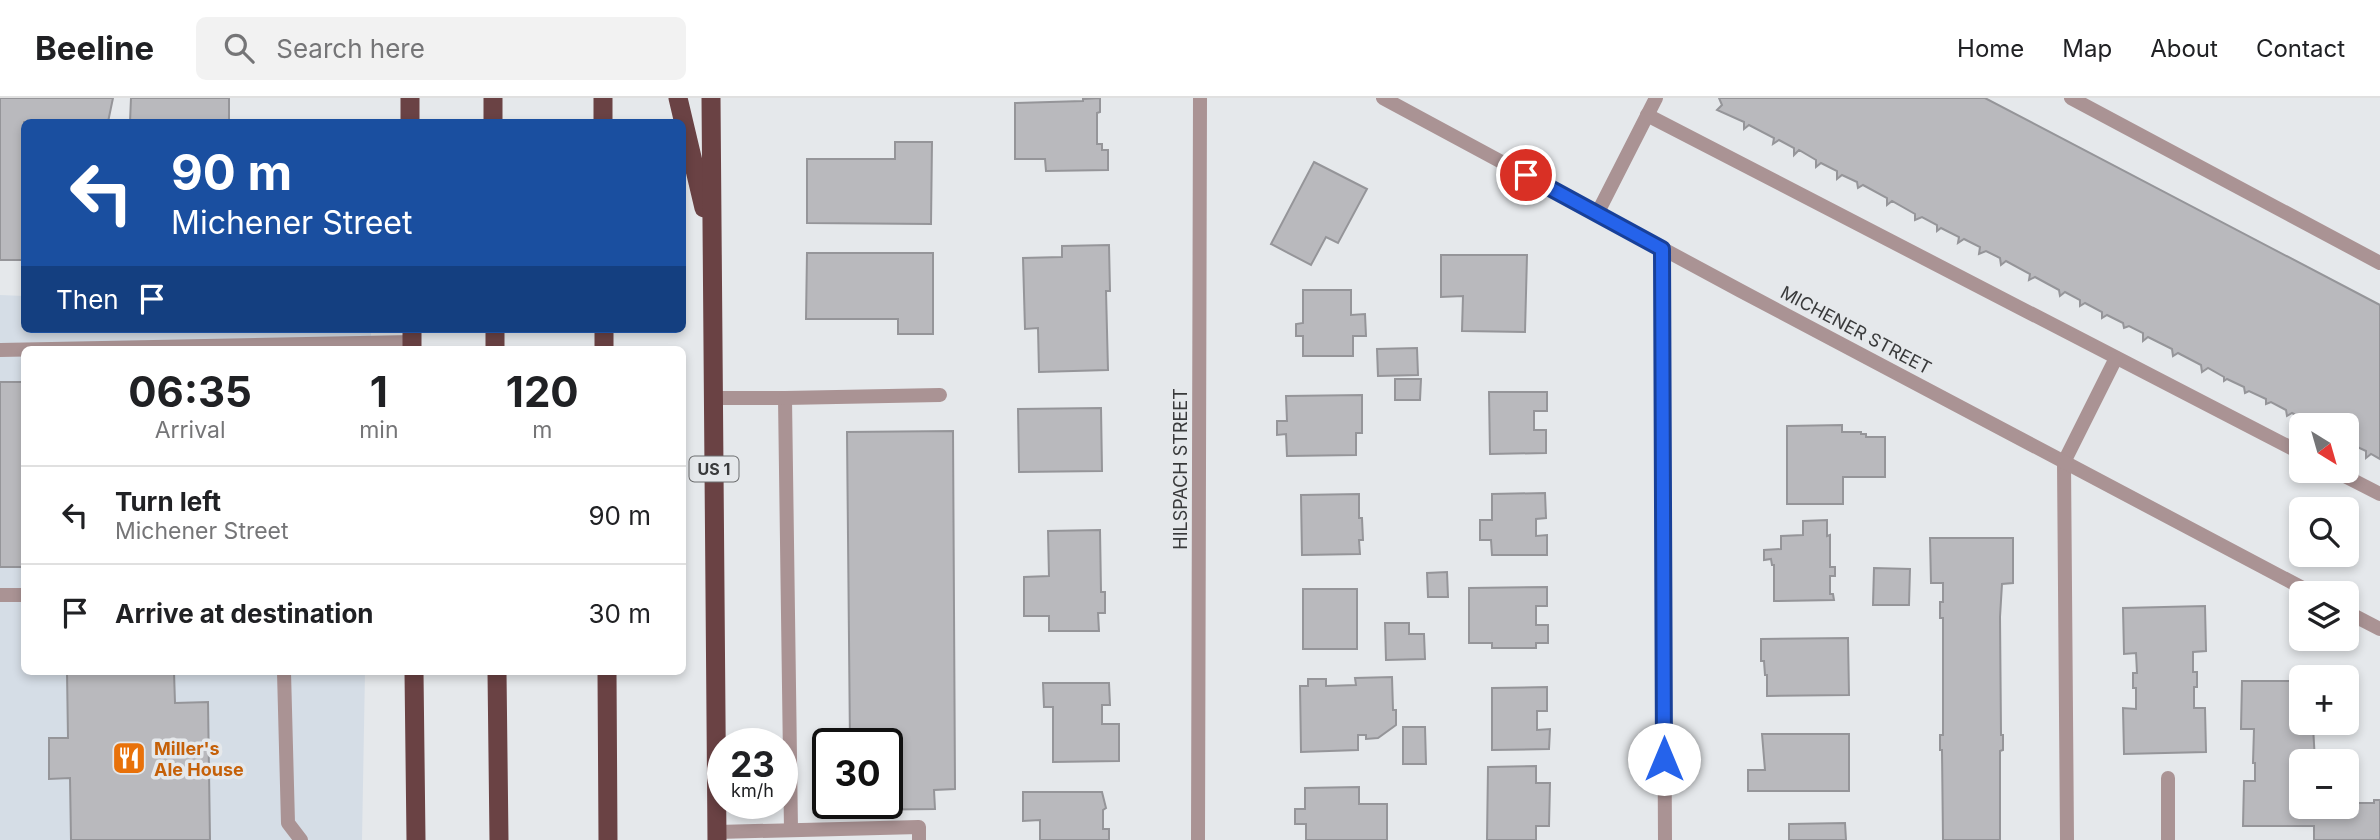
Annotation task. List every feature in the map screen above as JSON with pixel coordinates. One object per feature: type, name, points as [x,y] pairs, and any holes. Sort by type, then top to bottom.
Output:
[{"type":"highway","points":[[410,98],[410,119]]},
{"type":"highway","points":[[493,98],[493,119]]},
{"type":"highway","points":[[603,98],[603,119]]},
{"type":"highway","points":[[678,98],[683,119]]},
{"type":"highway","name":"US 1","points":[[711,98],[717,836]]},
{"type":"highway","points":[[686,131],[712,240]]},
{"type":"highway","points":[[414,675],[416,840]]},
{"type":"highway","points":[[497,675],[499,840]]},
{"type":"highway","points":[[607,675],[608,840]]},
{"type":"street","name":"HILSPACH STREET","points":[[1198,840],[1200,98]]},
{"type":"street","name":"MICHENER STREET","points":[[1383,98],[2289,581]]},
{"type":"street","points":[[1597,214],[1656,98]]},
{"type":"street","points":[[2071,98],[2380,263]]},
{"type":"street","points":[[1647,115],[2289,447]]},
{"type":"street","points":[[1662,249],[1665,840]]},
{"type":"street","points":[[296,346],[412,340]]},
{"type":"street","points":[[0,350],[21,350]]},
{"type":"street","points":[[2067,840],[2064,462],[2116,358]]},
{"type":"street","points":[[713,398],[940,395]]},
{"type":"street","points":[[785,398],[791,830]]},
{"type":"street","points":[[2358,483],[2380,494]]},
{"type":"street","points":[[0,595],[21,595]]},
{"type":"street","points":[[2359,618],[2380,629]]},
{"type":"street","points":[[284,675],[288,823],[301,840]]},
{"type":"street","points":[[2168,778],[2168,840]]},
{"type":"street","points":[[717,836],[791,830],[815,835],[919,827],[919,840]]},
{"type":"shaded area","points":[[0,295],[21,296],[21,333],[371,333],[371,346],[21,346],[21,675],[365,675],[362,840],[0,840]]},
{"type":"building","points":[[0,98],[113,98],[109,119],[21,119],[21,260],[0,260]]},
{"type":"building","points":[[131,98],[229,98],[229,119],[130,119]]},
{"type":"building","points":[[1100,98],[1097,144],[1102,144],[1102,150],[1108,150],[1108,170],[1046,171],[1045,159],[1015,159],[1015,103]]},
{"type":"building","points":[[1719,98],[1985,98],[2380,305],[2380,459],[2371,454],[2366,458],[2366,451],[2359,448],[2359,413],[2289,413],[2287,416],[2286,410],[2271,402],[2266,404],[2266,399],[2249,391],[2245,393],[2244,387],[2227,379],[2224,381],[2224,377],[2208,368],[2202,372],[2201,365],[2178,353],[2173,356],[2172,349],[2148,337],[2143,341],[2143,333],[2129,326],[2124,328],[2123,323],[2107,315],[2102,318],[2102,312],[2085,303],[2080,306],[2080,300],[2065,292],[2060,296],[2059,290],[2035,277],[2029,280],[2030,274],[2006,261],[2001,265],[2000,258],[1986,251],[1979,254],[1980,247],[1964,239],[1958,243],[1959,237],[1941,228],[1937,231],[1937,225],[1922,217],[1915,220],[1915,214],[1892,201],[1887,205],[1887,198],[1863,185],[1858,188],[1857,182],[1842,175],[1837,179],[1837,171],[1821,163],[1816,167],[1816,160],[1799,150],[1794,155],[1794,148],[1779,140],[1773,144],[1774,138],[1749,125],[1744,129],[1744,122],[1717,110],[1722,105]]},
{"type":"building","points":[[895,142],[932,142],[931,224],[807,223],[807,159],[895,159]]},
{"type":"building","points":[[1314,162],[1367,189],[1338,243],[1326,237],[1311,265],[1271,244]]},
{"type":"building","points":[[1109,245],[1110,291],[1106,291],[1108,370],[1039,372],[1038,328],[1025,329],[1023,258],[1062,257],[1062,246]]},
{"type":"building","points":[[807,253],[933,253],[933,334],[898,334],[898,319],[806,319]]},
{"type":"building","points":[[1441,255],[1527,255],[1525,332],[1462,331],[1463,296],[1441,297]]},
{"type":"building","points":[[1303,290],[1351,290],[1351,315],[1365,314],[1366,336],[1353,336],[1353,356],[1303,356],[1303,336],[1296,336],[1296,324],[1303,323]]},
{"type":"building","points":[[1417,348],[1418,375],[1378,376],[1377,349]]},
{"type":"building","points":[[1395,379],[1421,379],[1420,400],[1395,400]]},
{"type":"building","points":[[0,382],[21,382],[21,567],[0,567]]},
{"type":"building","points":[[1489,392],[1547,392],[1547,411],[1534,411],[1534,430],[1546,430],[1546,453],[1490,454]]},
{"type":"building","points":[[1362,395],[1362,433],[1356,433],[1356,455],[1287,456],[1286,434],[1277,435],[1277,421],[1287,421],[1286,396]]},
{"type":"building","points":[[1101,408],[1102,471],[1019,472],[1018,409]]},
{"type":"building","points":[[1842,425],[1842,432],[1861,432],[1866,434],[1866,437],[1885,437],[1885,477],[1843,477],[1843,504],[1787,504],[1787,426]]},
{"type":"building","points":[[953,431],[955,789],[934,790],[935,809],[903,809],[903,728],[850,728],[847,432]]},
{"type":"building","points":[[1545,493],[1546,518],[1536,519],[1536,536],[1547,535],[1547,555],[1492,555],[1491,540],[1480,540],[1480,520],[1492,520],[1492,494]]},
{"type":"building","points":[[1359,494],[1363,540],[1359,540],[1360,554],[1302,555],[1301,495]]},
{"type":"building","points":[[1827,520],[1830,567],[1835,567],[1835,576],[1830,576],[1830,594],[1833,594],[1834,600],[1774,601],[1774,565],[1771,559],[1764,560],[1764,550],[1781,549],[1781,536],[1803,535],[1803,521]]},
{"type":"building","points":[[1100,530],[1101,592],[1105,592],[1105,613],[1098,613],[1099,631],[1049,631],[1049,616],[1024,616],[1024,577],[1049,576],[1048,531]]},
{"type":"building","points":[[1930,538],[2013,538],[2013,583],[2002,584],[2000,617],[2003,750],[2000,751],[2000,840],[1943,840],[1940,735],[1943,735],[1943,618],[1940,618],[1940,602],[1943,602],[1943,583],[1931,583]]},
{"type":"building","points":[[1874,568],[1910,569],[1909,605],[1873,605]]},
{"type":"building","points":[[1447,572],[1448,597],[1428,597],[1427,573]]},
{"type":"building","points":[[1547,587],[1547,606],[1536,606],[1536,625],[1548,625],[1548,643],[1536,643],[1536,648],[1492,648],[1492,643],[1469,643],[1469,588]]},
{"type":"building","points":[[1303,589],[1357,589],[1357,649],[1303,649]]},
{"type":"building","points":[[2205,606],[2206,651],[2193,652],[2193,672],[2197,672],[2194,708],[2205,708],[2206,752],[2124,754],[2123,708],[2136,709],[2133,673],[2137,673],[2136,653],[2124,654],[2123,608]]},
{"type":"building","points":[[1385,623],[1409,623],[1409,634],[1424,634],[1425,659],[1386,660]]},
{"type":"building","points":[[1848,638],[1849,695],[1767,696],[1767,675],[1764,661],[1761,661],[1761,639]]},
{"type":"building","name":"Miller's Ale House","points":[[67,675],[174,675],[175,703],[208,702],[210,840],[71,840],[70,778],[49,779],[49,738],[68,738]]},
{"type":"building","points":[[1392,677],[1396,725],[1378,738],[1366,739],[1366,735],[1358,735],[1358,750],[1301,752],[1300,686],[1308,686],[1308,679],[1326,679],[1326,686],[1356,685],[1355,678]]},
{"type":"building","points":[[2242,681],[2289,681],[2289,735],[2314,735],[2314,749],[2289,749],[2289,819],[2359,819],[2359,803],[2374,803],[2374,800],[2380,800],[2380,840],[2314,840],[2314,826],[2243,826],[2244,781],[2255,781],[2255,763],[2254,729],[2241,729]]},
{"type":"building","points":[[1043,683],[1109,683],[1110,705],[1102,705],[1102,724],[1119,724],[1119,761],[1053,762],[1053,707],[1044,707]]},
{"type":"building","points":[[1547,687],[1547,711],[1537,711],[1537,730],[1550,729],[1549,749],[1492,750],[1492,688]]},
{"type":"building","points":[[1403,727],[1425,727],[1426,764],[1403,764]]},
{"type":"building","points":[[1762,734],[1849,734],[1849,791],[1748,791],[1748,770],[1765,770]]},
{"type":"building","points":[[1536,766],[1536,783],[1550,783],[1549,826],[1536,826],[1536,840],[1487,840],[1488,767]]},
{"type":"building","points":[[1359,787],[1359,804],[1387,804],[1387,840],[1306,840],[1306,824],[1295,824],[1295,809],[1305,809],[1305,788]]},
{"type":"building","points":[[1023,792],[1102,792],[1106,808],[1103,810],[1103,829],[1109,829],[1109,840],[1040,840],[1040,820],[1023,821]]},
{"type":"building","points":[[1845,823],[1846,840],[1789,840],[1789,824]]},
{"type":"place","name":"Miller's Ale House","points":[[129,758]]},
{"type":"route","points":[[1526,175],[1662,249],[1664,759]]}]
